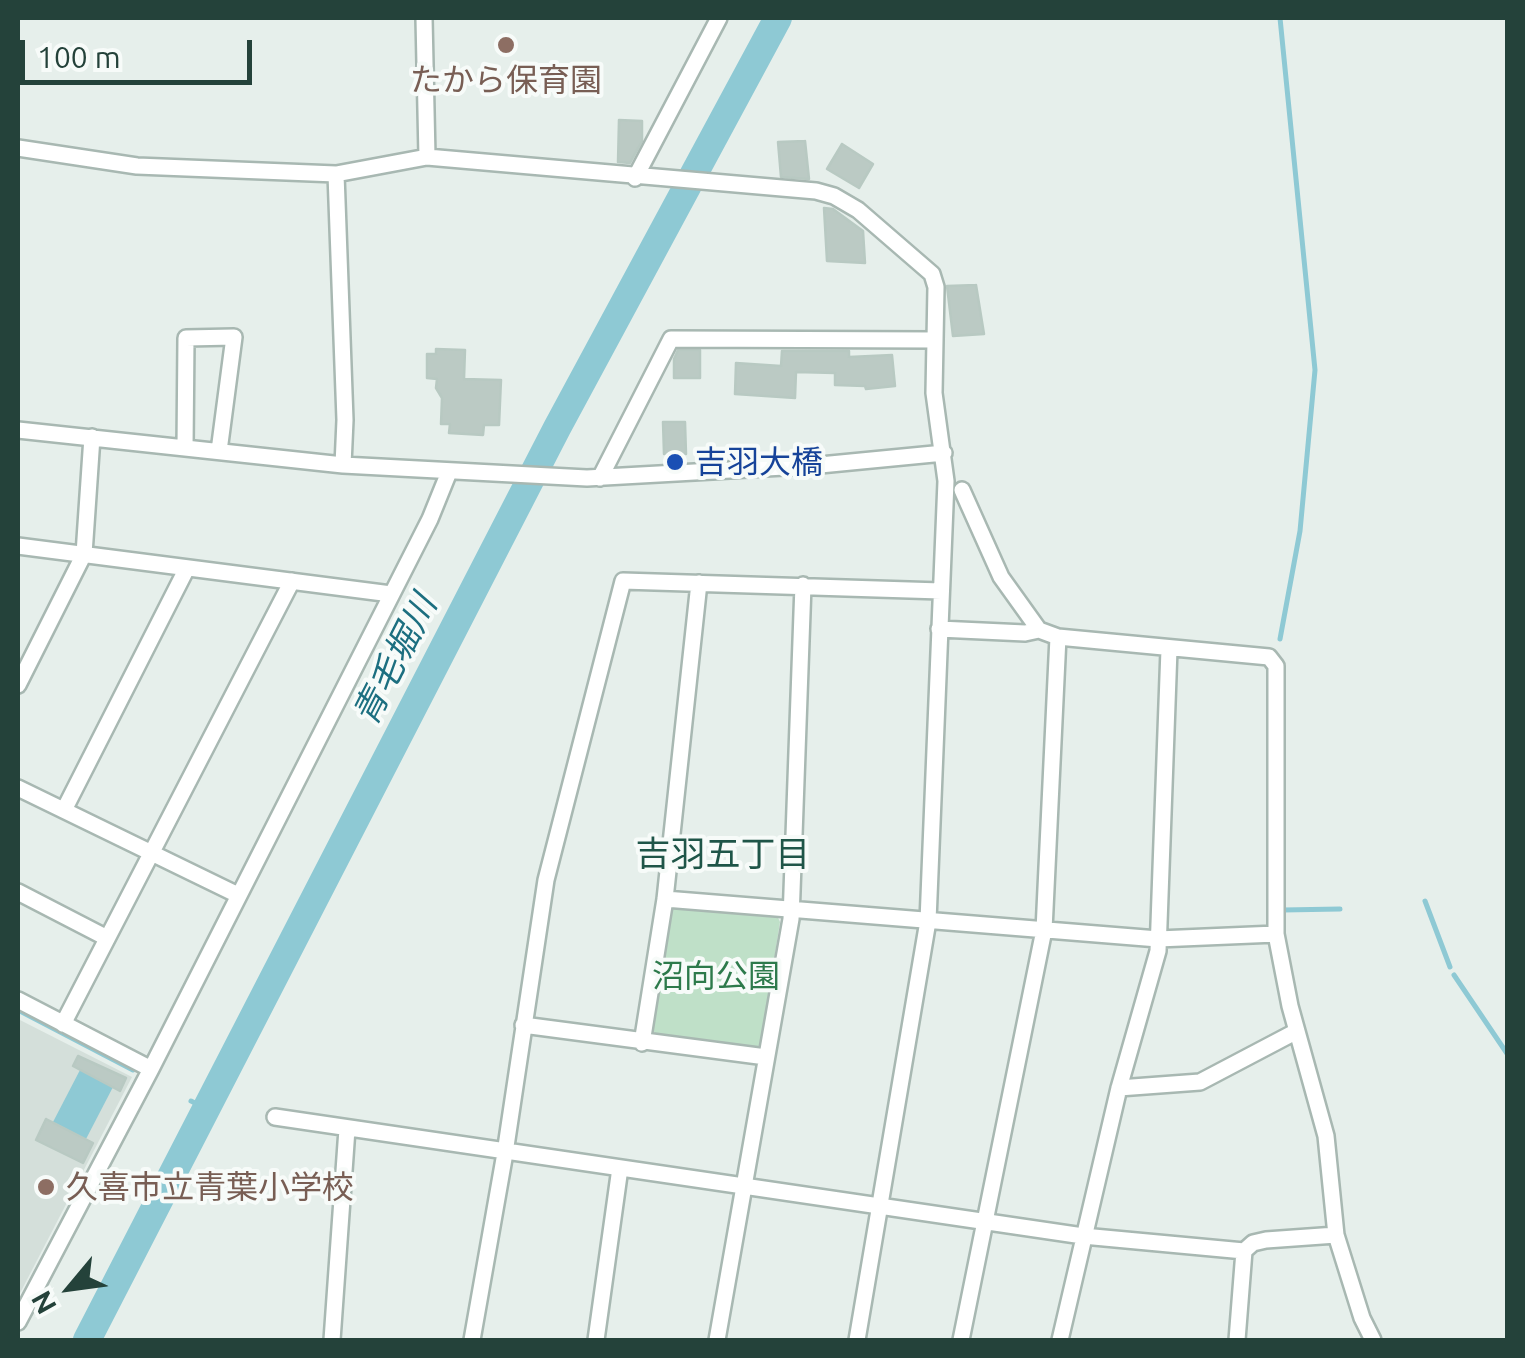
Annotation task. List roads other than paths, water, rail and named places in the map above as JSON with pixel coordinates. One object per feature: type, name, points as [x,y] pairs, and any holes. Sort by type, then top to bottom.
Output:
[{"type":"street","points":[[424,18],[427,157]]},
{"type":"street","points":[[638,178],[718,18]]},
{"type":"street","points":[[18,148],[136,166],[336,174],[427,157],[826,192],[858,210],[932,274],[936,287],[934,393],[946,481],[928,921],[857,1340]]},
{"type":"street","points":[[336,174],[346,420],[343,465]]},
{"type":"street","points":[[185,448],[186,338],[234,338],[219,452]]},
{"type":"street","points":[[593,478],[671,339],[935,340]]},
{"type":"street","points":[[18,430],[343,465],[593,478],[820,465],[944,453]]},
{"type":"street","points":[[18,684],[84,554],[92,438]]},
{"type":"street","points":[[18,1322],[152,1069],[430,519],[449,472]]},
{"type":"street","points":[[962,490],[1001,577],[1039,630]]},
{"type":"street","points":[[18,546],[391,594]]},
{"type":"street","points":[[64,810],[187,568]]},
{"type":"street","points":[[472,1340],[546,880],[623,581],[941,591]]},
{"type":"street","points":[[63,1024],[292,582]]},
{"type":"street","points":[[642,1042],[665,900],[699,582]]},
{"type":"street","points":[[717,1340],[791,908],[803,585]]},
{"type":"street","points":[[940,629],[1025,633],[1039,630],[1058,637],[1269,657],[1276,666],[1276,934],[1297,1032],[1326,1136],[1336,1235],[1372,1340]]},
{"type":"street","points":[[960,1340],[1044,930],[1058,637]]},
{"type":"street","points":[[1060,1340],[1119,1088],[1158,951],[1169,649]]},
{"type":"street","points":[[18,788],[238,895]]},
{"type":"street","points":[[18,892],[107,938]]},
{"type":"street","points":[[665,900],[1158,939],[1276,934]]},
{"type":"street","points":[[18,1000],[152,1069]]},
{"type":"street","points":[[523,1025],[766,1057]]},
{"type":"street","points":[[1119,1088],[1200,1082],[1297,1032]]},
{"type":"street","points":[[275,1117],[1083,1236],[1244,1251],[1266,1240],[1336,1235]]},
{"type":"street","points":[[332,1340],[347,1129]]},
{"type":"street","points":[[596,1340],[620,1168]]},
{"type":"street","points":[[1237,1340],[1244,1251]]},
{"type":"water","points":[[80,1070],[113,1087],[86,1139],[53,1122]]},
{"type":"waterway","name":"青毛堀川","points":[[87,1340],[557,428],[778,18]]},
{"type":"waterway","points":[[1280,18],[1315,370],[1300,531],[1280,639]]},
{"type":"waterway","points":[[1425,901],[1450,967]]},
{"type":"waterway","points":[[1283,910],[1340,909]]},
{"type":"waterway","points":[[1454,975],[1508,1055]]},
{"type":"waterway","points":[[18,1010],[133,1070]]},
{"type":"waterway","points":[[191,1101],[207,1109]]},
{"type":"place","name":"たから保育園","points":[[506,45]]},
{"type":"place","name":"吉羽大橋","points":[[675,462]]},
{"type":"place","name":"久喜市立青葉小学校","points":[[46,1187]]},
{"type":"district","name":"吉羽五丁目","points":[[723,854]]},
{"type":"park label","name":"沼向公園","points":[[716,976]]}]
